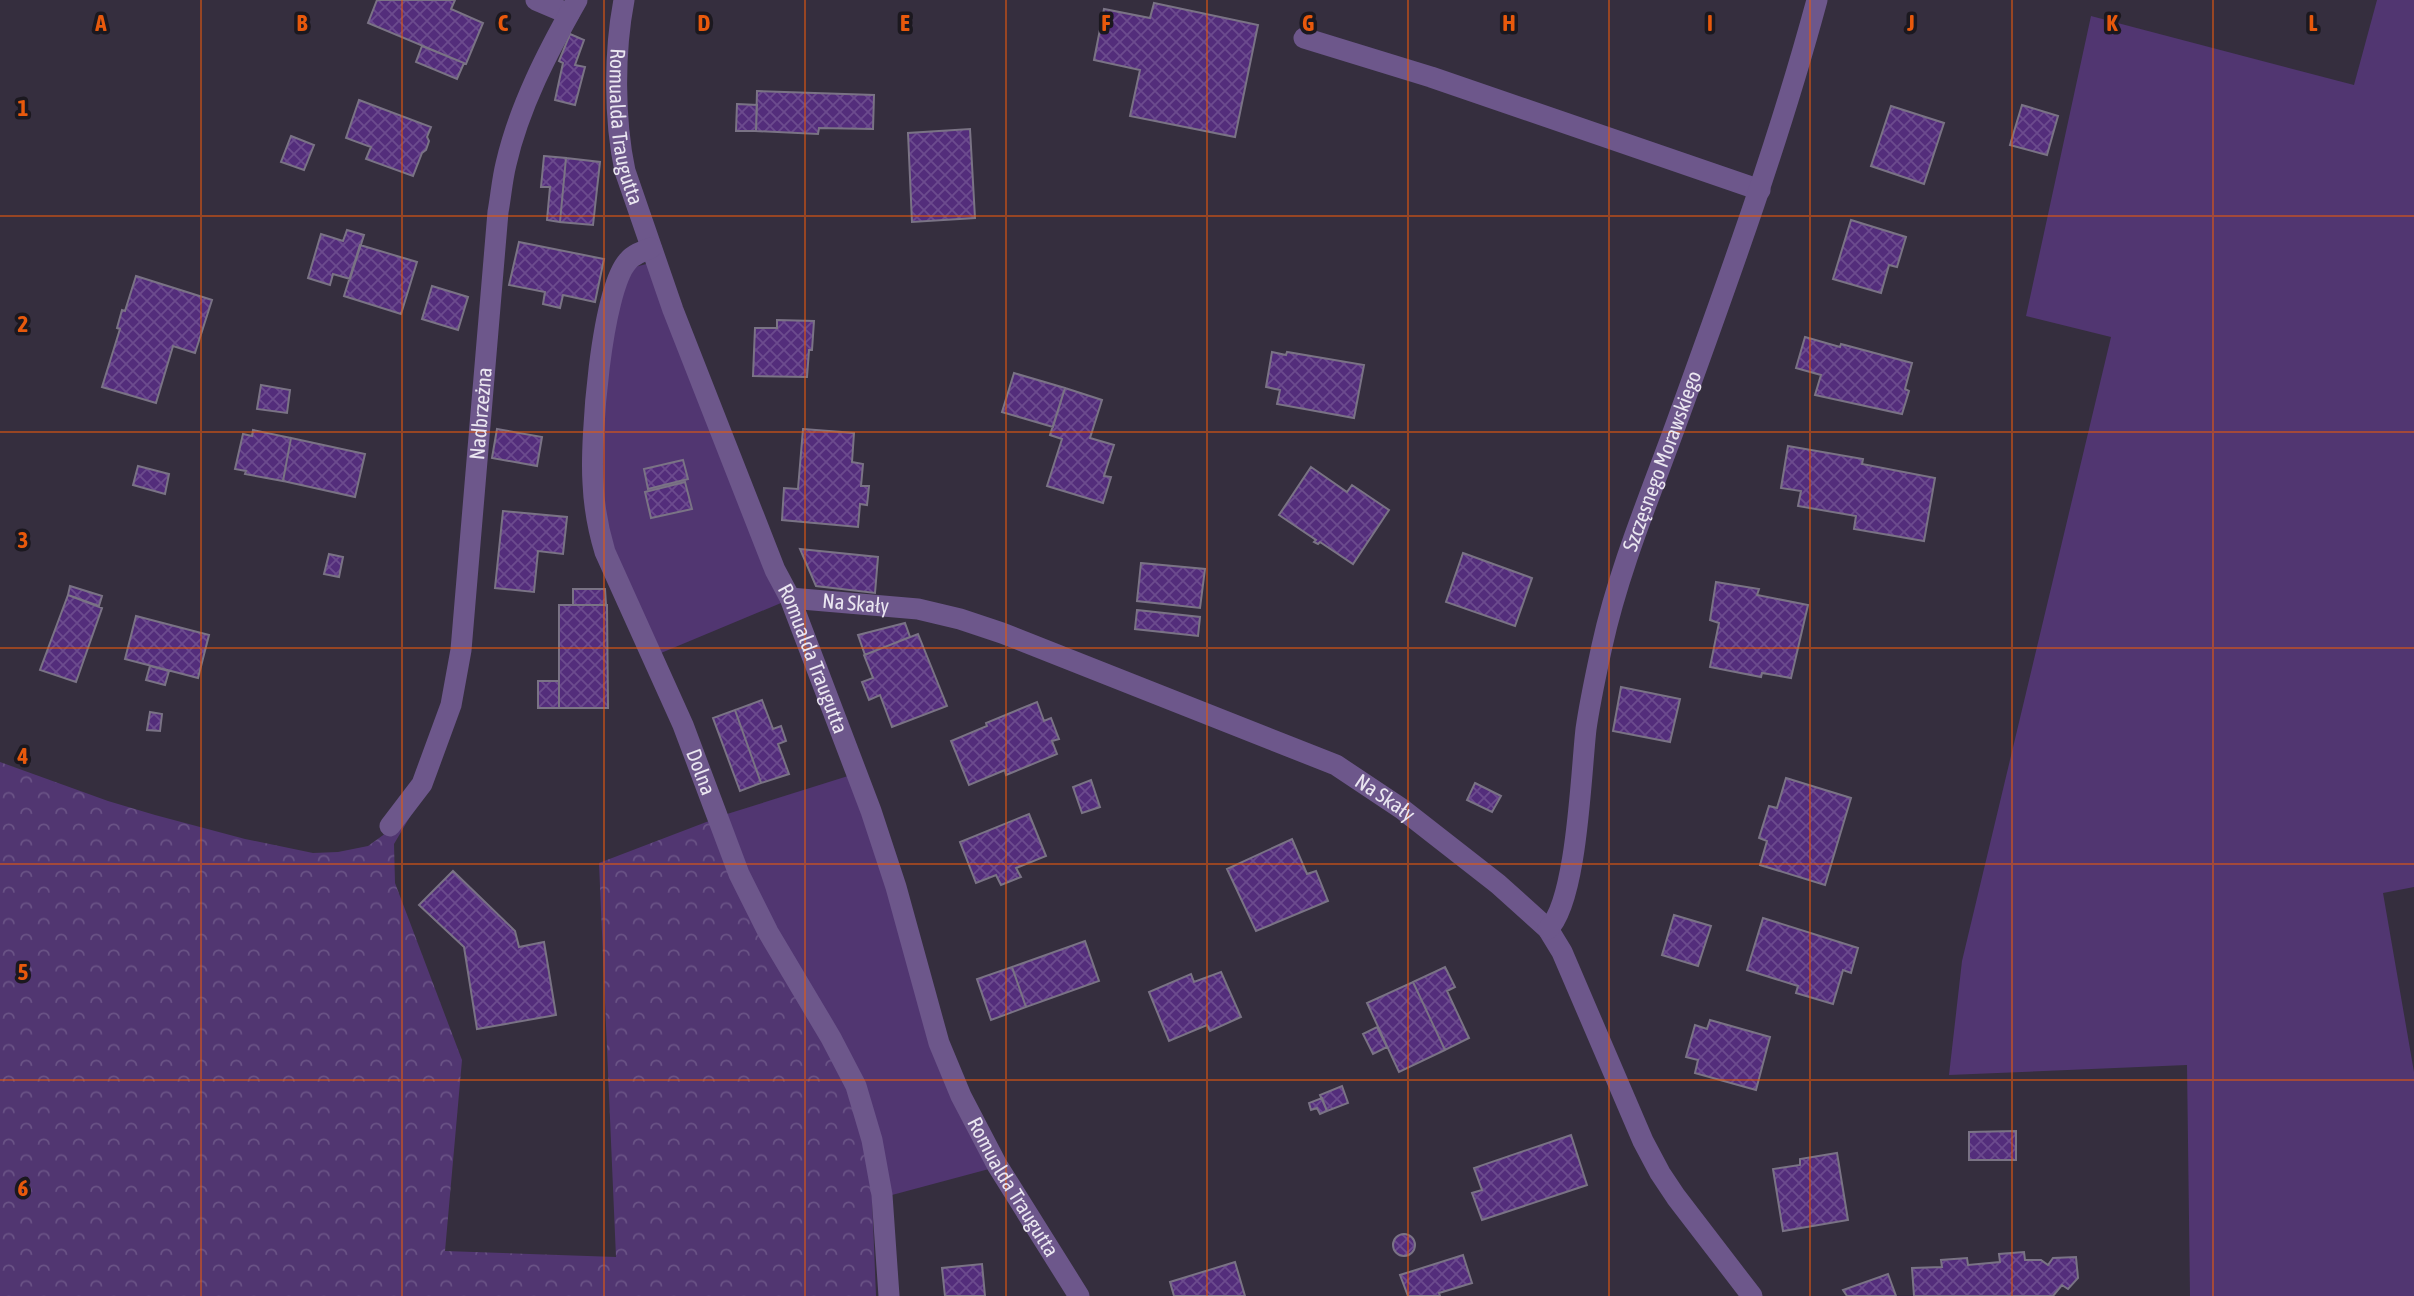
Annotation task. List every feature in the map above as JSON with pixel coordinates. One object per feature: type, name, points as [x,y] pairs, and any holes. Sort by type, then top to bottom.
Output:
[{"type":"street","points":[[536,0],[573,7]]},
{"type":"street","name":"Romualda Traugutta","points":[[624,0],[617,86],[621,149],[625,171],[651,248],[871,811],[896,887],[939,1043],[952,1075],[997,1165],[1079,1296]]},
{"type":"street","name":"Szczęsnego Morawskiego","points":[[1548,929],[1555,922],[1567,885],[1581,791],[1586,727],[1605,630],[1640,523],[1760,190],[1817,0]]},
{"type":"street","name":"Nadbrzeżna","points":[[390,825],[422,784],[451,705],[461,650],[498,212],[506,163],[534,85],[553,42],[573,7]]},
{"type":"street","points":[[1304,38],[1431,77],[1760,190]]},
{"type":"street","name":"Dolna","points":[[651,248],[628,261],[613,293],[608,314],[594,429],[593,482],[598,530],[605,552],[683,725],[739,874],[768,932],[831,1038],[856,1086],[872,1140],[882,1195],[889,1296]]},
{"type":"street","name":"Na Skały","points":[[790,598],[918,609],[1002,633],[1336,765],[1412,817],[1498,884],[1548,929],[1562,952],[1643,1141],[1660,1173],[1752,1296]]},
{"type":"green space","points":[[2377,0],[2414,0],[2414,887],[2383,893],[2414,1072],[2414,1296],[2190,1296],[2187,1065],[1949,1075],[1962,961],[2111,337],[2026,316],[2091,16],[2354,85]]},
{"type":"green space","points":[[650,263],[781,603],[661,653],[611,548],[600,481],[606,377],[620,296],[635,267]]},
{"type":"green space","points":[[0,762],[155,815],[245,839],[313,853],[338,852],[368,846],[411,815],[394,844],[395,883],[462,1060],[445,1251],[616,1257],[599,863],[709,821],[848,1090],[864,1140],[872,1197],[876,1296],[0,1296]]},
{"type":"green space","points":[[848,776],[989,1169],[892,1195],[812,991],[746,872],[727,814]]},
{"type":"building","points":[[377,0],[455,0],[451,9],[483,23],[466,64],[368,23]]},
{"type":"building","points":[[1154,3],[1258,25],[1235,137],[1130,116],[1140,70],[1094,60],[1104,9],[1150,18]]},
{"type":"building","points":[[570,34],[584,40],[575,65],[585,67],[575,105],[555,100],[563,63],[559,61]]},
{"type":"building","points":[[422,46],[464,63],[457,79],[416,62]]},
{"type":"building","points":[[757,91],[874,95],[873,129],[819,128],[818,134],[756,131]]},
{"type":"building","points":[[359,100],[431,127],[426,150],[422,153],[413,176],[366,159],[371,147],[346,138]]},
{"type":"building","points":[[737,104],[757,105],[756,131],[736,131]]},
{"type":"building","points":[[2022,105],[2058,116],[2047,155],[2010,145]]},
{"type":"building","points":[[1891,106],[1944,123],[1924,184],[1871,166]]},
{"type":"building","points":[[970,129],[975,218],[912,222],[908,133]]},
{"type":"building","points":[[291,136],[314,145],[304,170],[281,162]]},
{"type":"building","points":[[544,156],[566,158],[560,222],[547,220],[550,187],[541,187]]},
{"type":"building","points":[[566,158],[600,162],[593,225],[560,222]]},
{"type":"building","points":[[1851,220],[1906,237],[1897,267],[1889,265],[1881,293],[1833,279]]},
{"type":"building","points":[[347,230],[364,235],[350,279],[333,274],[330,285],[308,278],[321,234],[343,241]]},
{"type":"building","points":[[519,242],[604,259],[595,302],[563,295],[560,308],[543,304],[545,292],[509,285]]},
{"type":"building","points":[[360,245],[417,262],[401,314],[344,296]]},
{"type":"building","points":[[136,276],[212,300],[195,353],[173,346],[156,403],[102,387],[120,329],[117,328],[122,310],[125,311]]},
{"type":"building","points":[[432,286],[468,297],[458,330],[422,319]]},
{"type":"building","points":[[777,320],[814,321],[807,377],[753,376],[755,328],[777,328]]},
{"type":"building","points":[[1805,337],[1912,363],[1905,389],[1909,391],[1902,414],[1815,395],[1821,375],[1796,368]]},
{"type":"building","points":[[1272,352],[1364,365],[1354,418],[1277,404],[1280,390],[1266,387]]},
{"type":"building","points":[[1014,373],[1065,388],[1053,427],[1002,412]]},
{"type":"building","points":[[261,385],[290,390],[287,413],[257,409]]},
{"type":"building","points":[[1065,388],[1102,400],[1090,438],[1114,445],[1104,476],[1111,477],[1103,503],[1047,486],[1062,439],[1050,435]]},
{"type":"building","points":[[497,429],[542,437],[537,466],[492,458]]},
{"type":"building","points":[[803,429],[854,433],[852,462],[863,464],[861,486],[869,486],[867,505],[860,504],[858,527],[782,520],[784,488],[798,489]]},
{"type":"building","points":[[253,430],[291,438],[283,481],[245,474],[246,471],[235,469],[243,434],[252,436]]},
{"type":"building","points":[[291,438],[365,454],[355,497],[283,481]]},
{"type":"building","points":[[1788,446],[1863,459],[1862,464],[1935,478],[1924,541],[1854,529],[1856,516],[1798,506],[1801,491],[1781,488]]},
{"type":"building","points":[[683,460],[688,479],[648,489],[644,469]]},
{"type":"building","points":[[138,466],[169,474],[165,494],[133,485]]},
{"type":"building","points":[[1311,467],[1347,492],[1352,485],[1389,510],[1353,564],[1320,542],[1314,542],[1316,540],[1279,515]]},
{"type":"building","points":[[685,482],[692,509],[651,518],[645,492]]},
{"type":"building","points":[[503,511],[567,517],[563,554],[538,551],[534,592],[495,588]]},
{"type":"building","points":[[800,549],[878,557],[875,593],[816,586]]},
{"type":"building","points":[[1463,553],[1532,578],[1515,626],[1446,602]]},
{"type":"building","points":[[329,554],[343,557],[339,577],[324,574]]},
{"type":"building","points":[[1141,563],[1205,569],[1200,608],[1137,601]]},
{"type":"building","points":[[1716,582],[1759,589],[1757,595],[1808,605],[1791,678],[1762,673],[1761,677],[1710,667],[1719,623],[1710,620]]},
{"type":"building","points":[[70,586],[102,596],[99,606],[68,595]]},
{"type":"building","points":[[573,589],[605,589],[606,605],[573,605]]},
{"type":"building","points":[[68,595],[102,608],[76,682],[40,670]]},
{"type":"building","points":[[559,605],[607,605],[608,708],[559,708]]},
{"type":"building","points":[[1137,610],[1200,617],[1198,636],[1135,629]]},
{"type":"building","points":[[136,616],[209,635],[198,678],[125,659]]},
{"type":"building","points":[[905,623],[910,637],[865,655],[858,635]]},
{"type":"building","points":[[918,634],[947,706],[892,727],[880,695],[869,700],[862,682],[873,678],[864,655]]},
{"type":"building","points":[[150,666],[169,671],[165,685],[146,680]]},
{"type":"building","points":[[538,681],[559,681],[559,708],[538,708]]},
{"type":"building","points":[[1621,687],[1680,699],[1670,742],[1613,731]]},
{"type":"building","points":[[762,700],[773,729],[781,726],[786,741],[778,744],[789,774],[761,783],[735,710]]},
{"type":"building","points":[[1037,702],[1044,721],[1051,718],[1059,739],[1052,741],[1057,754],[1006,775],[1005,770],[969,785],[951,741]]},
{"type":"building","points":[[735,710],[761,783],[740,791],[713,718]]},
{"type":"building","points":[[150,712],[162,714],[160,731],[147,730]]},
{"type":"building","points":[[1786,778],[1851,798],[1825,885],[1760,865],[1767,841],[1759,838],[1769,806],[1777,808]]},
{"type":"building","points":[[1091,780],[1100,807],[1082,813],[1073,787]]},
{"type":"building","points":[[1475,783],[1501,796],[1492,812],[1467,800]]},
{"type":"building","points":[[1029,814],[1046,856],[1016,868],[1021,877],[1001,885],[996,875],[976,883],[960,842]]},
{"type":"building","points":[[1292,839],[1307,874],[1316,871],[1328,901],[1256,931],[1227,869]]},
{"type":"building","points":[[453,871],[515,931],[519,947],[544,942],[556,1015],[477,1029],[464,947],[419,905]]},
{"type":"building","points":[[1674,915],[1711,926],[1698,966],[1662,955]]},
{"type":"building","points":[[1763,918],[1858,948],[1851,973],[1843,970],[1833,1004],[1796,993],[1798,986],[1747,970]]},
{"type":"building","points":[[1085,941],[1099,981],[1026,1007],[1012,967]]},
{"type":"building","points":[[1012,967],[1026,1007],[991,1020],[977,979]]},
{"type":"building","points":[[1445,967],[1455,987],[1447,991],[1469,1038],[1445,1050],[1413,982]]},
{"type":"building","points":[[1221,972],[1241,1017],[1210,1031],[1207,1025],[1169,1041],[1149,992],[1191,974],[1194,982]]},
{"type":"building","points":[[1413,982],[1445,1050],[1399,1072],[1367,1003]]},
{"type":"building","points":[[1710,1020],[1770,1037],[1756,1090],[1695,1073],[1698,1060],[1686,1057],[1695,1025],[1707,1029]]},
{"type":"building","points":[[1377,1027],[1387,1047],[1373,1054],[1363,1034]]},
{"type":"building","points":[[1342,1086],[1348,1103],[1327,1111],[1320,1095]]},
{"type":"building","points":[[1322,1098],[1327,1111],[1320,1114],[1317,1108],[1311,1110],[1309,1103]]},
{"type":"building","points":[[2016,1131],[2016,1160],[1969,1160],[1969,1132]]},
{"type":"building","points":[[1571,1135],[1587,1185],[1482,1220],[1472,1193],[1482,1190],[1474,1168]]},
{"type":"building","points":[[1837,1153],[1848,1220],[1783,1231],[1773,1169],[1800,1165],[1800,1159]]},
{"type":"building","points":[[1404,1234],[1412,1237],[1415,1245],[1412,1253],[1404,1256],[1396,1253],[1393,1245],[1396,1237]]},
{"type":"building","points":[[2024,1252],[2025,1260],[2041,1260],[2048,1265],[2053,1258],[2076,1257],[2078,1278],[2068,1289],[2062,1285],[2053,1296],[1914,1296],[1912,1268],[1942,1267],[1941,1260],[1967,1258],[1968,1265],[2000,1262],[1999,1254]]},
{"type":"building","points":[[1463,1255],[1472,1283],[1439,1293],[1440,1296],[1408,1296],[1400,1275]]},
{"type":"building","points":[[1235,1262],[1245,1296],[1174,1296],[1170,1282]]},
{"type":"building","points":[[982,1264],[985,1296],[945,1296],[942,1268]]},
{"type":"building","points":[[1888,1274],[1896,1296],[1847,1296],[1843,1290]]}]
